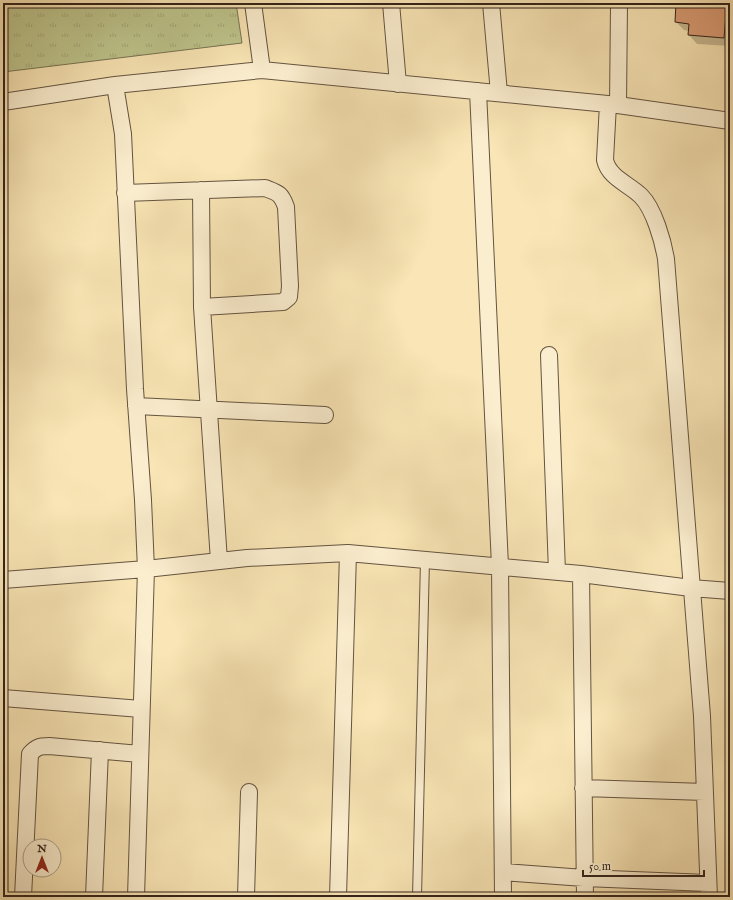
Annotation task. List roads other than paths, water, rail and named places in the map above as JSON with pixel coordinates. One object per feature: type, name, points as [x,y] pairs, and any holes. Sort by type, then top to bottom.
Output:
[{"type":"street","points":[[253,3],[262,70]]},
{"type":"street","points":[[391,3],[398,84]]},
{"type":"street","points":[[491,3],[499,93]]},
{"type":"street","points":[[502,872],[709,890],[702,716],[664,246],[646,201],[612,174],[606,166],[604,160],[613,105],[619,3]]},
{"type":"street","points":[[3,102],[115,85],[262,70],[613,105],[730,121]]},
{"type":"street","points":[[115,85],[123,134],[136,406],[143,500],[146,569],[136,897]]},
{"type":"street","points":[[478,91],[500,566],[503,897]]},
{"type":"street","points":[[125,193],[265,188],[282,196],[286,207],[290,286],[289,297],[283,302],[202,307]]},
{"type":"street","points":[[201,190],[202,307],[219,561]]},
{"type":"street","points":[[549,356],[557,572]]},
{"type":"street","points":[[136,406],[325,415]]},
{"type":"street","points":[[3,580],[146,569],[247,558],[348,553],[581,574],[691,588],[730,591]]},
{"type":"street","points":[[338,897],[348,553]]},
{"type":"street","points":[[581,574],[585,897]]},
{"type":"street","points":[[3,698],[141,709]]},
{"type":"street","points":[[23,897],[30,754],[34,749],[42,746],[140,754]]},
{"type":"street","points":[[94,897],[100,750]]},
{"type":"street","points":[[583,788],[705,792]]},
{"type":"street","points":[[246,897],[249,792]]},
{"type":"lane","points":[[417,897],[425,560]]}]
